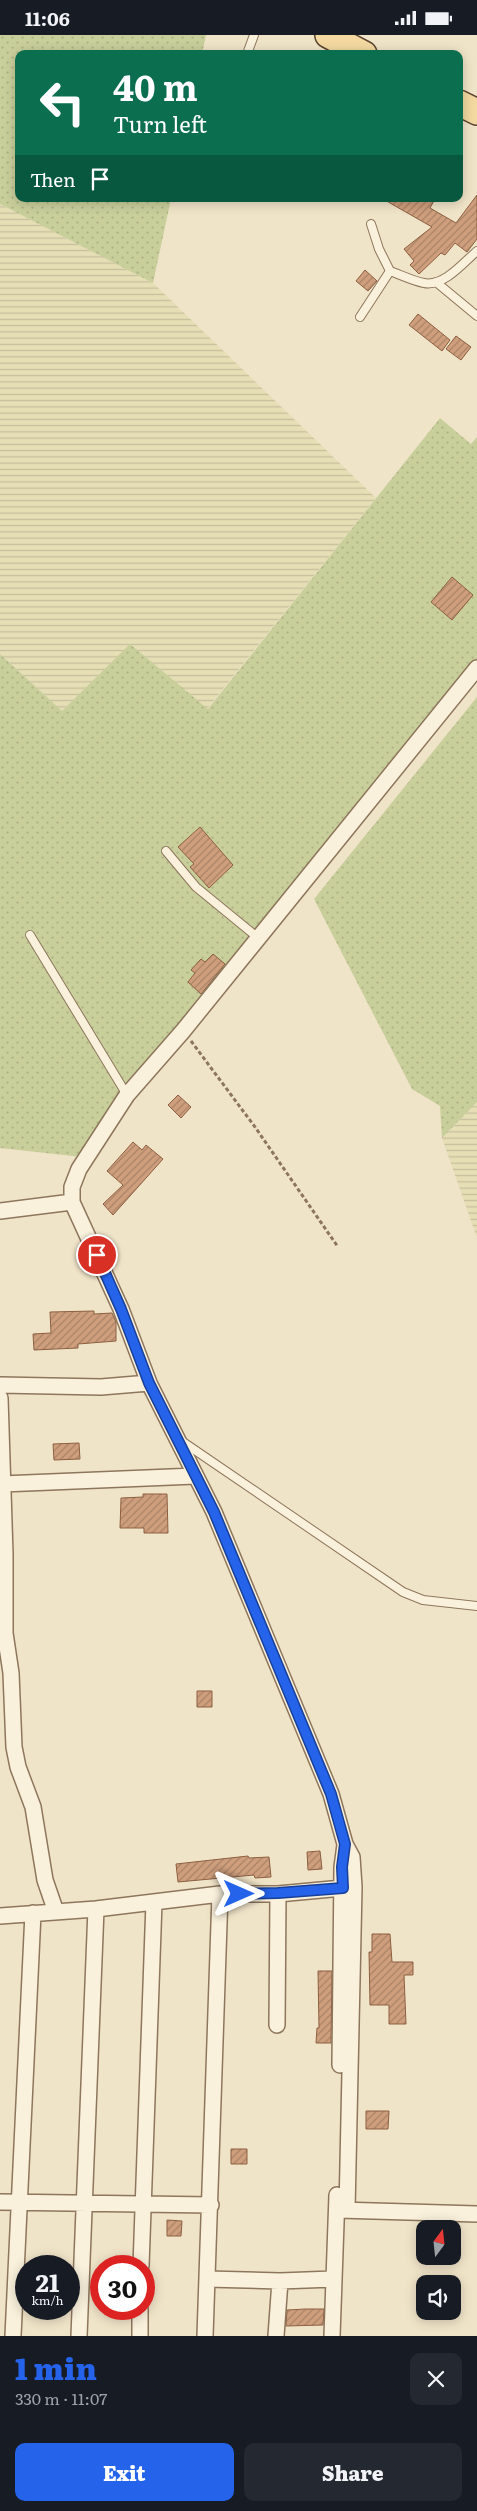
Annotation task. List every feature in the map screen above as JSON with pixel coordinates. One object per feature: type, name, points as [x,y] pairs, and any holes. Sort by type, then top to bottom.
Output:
[{"type":"main road","points":[[328,35],[356,50]]},
{"type":"main road","points":[[463,105],[477,113]]},
{"type":"street","points":[[332,2336],[333,2279],[342,2210],[349,1887],[342,1867],[345,1844],[331,1794],[214,1512],[195,1476],[179,1439],[149,1383],[121,1309],[72,1202],[72,1187],[79,1169],[127,1095],[183,1031],[257,937],[305,882],[477,668]]},
{"type":"street","points":[[0,1211],[72,1202]]},
{"type":"street","points":[[0,1385],[101,1387],[149,1383]]},
{"type":"street","points":[[0,1398],[1,1484],[5,1554],[5,1674],[18,1767],[33,1807],[45,1880],[56,1912]]},
{"type":"street","points":[[1,1484],[195,1476]]},
{"type":"street","points":[[0,1916],[96,1909],[220,1894],[278,1893],[349,1887]]},
{"type":"street","points":[[277,2025],[278,1893]]},
{"type":"street","points":[[205,2336],[220,1894]]},
{"type":"street","points":[[141,2255],[141,2205],[154,1902]]},
{"type":"street","points":[[79,2336],[96,1909]]},
{"type":"street","points":[[12,2336],[33,1913]]},
{"type":"street","points":[[0,2202],[210,2205]]},
{"type":"street","points":[[342,2210],[477,2215]]},
{"type":"street","points":[[207,2279],[280,2281],[333,2279]]},
{"type":"street","points":[[276,2336],[280,2281]]},
{"type":"street","points":[[140,2320],[140,2336]]},
{"type":"lane","points":[[248,50],[254,35]]},
{"type":"lane","points":[[371,224],[379,249],[390,271],[426,284],[436,282],[454,272],[477,251]]},
{"type":"lane","points":[[360,317],[390,271]]},
{"type":"lane","points":[[436,282],[477,315]]},
{"type":"lane","points":[[166,851],[196,887],[257,937]]},
{"type":"lane","points":[[30,935],[127,1095]]},
{"type":"lane","points":[[179,1439],[403,1592],[423,1599],[477,1606]]},
{"type":"path","points":[[183,1031],[255,1127],[338,1247]]},
{"type":"shaded area","points":[[0,204],[153,283],[376,498],[207,709],[130,645],[62,712],[0,654]]},
{"type":"shaded area","points":[[477,1102],[477,1238],[442,1138]]},
{"type":"green space","points":[[0,35],[206,35],[203,50],[15,50],[15,202],[170,202],[153,283],[0,204]]},
{"type":"green space","points":[[440,418],[471,444],[477,437],[477,673],[197,1017],[91,1158],[0,1148],[0,654],[62,711],[130,644],[208,709]]},
{"type":"green space","points":[[477,697],[477,1102],[442,1138],[440,1106],[412,1089],[314,899]]},
{"type":"building","points":[[477,195],[477,239],[467,252],[455,243],[445,255],[441,253],[419,274],[410,265],[414,261],[404,249],[432,227],[388,202],[433,202],[430,208],[456,223]]},
{"type":"building","points":[[365,270],[377,281],[368,291],[356,281]]},
{"type":"building","points":[[418,314],[450,340],[442,351],[409,325]]},
{"type":"building","points":[[456,336],[471,347],[461,360],[446,349]]},
{"type":"building","points":[[452,577],[473,595],[452,620],[431,602]]},
{"type":"building","points":[[200,827],[233,865],[209,888],[190,867],[194,864],[178,847]]},
{"type":"building","points":[[213,954],[225,964],[201,994],[188,982],[195,973],[191,970],[201,959],[205,962]]},
{"type":"building","points":[[178,1095],[191,1107],[181,1118],[168,1105]]},
{"type":"building","points":[[133,1142],[142,1150],[146,1145],[163,1159],[113,1215],[103,1204],[123,1185],[107,1171]]},
{"type":"building","points":[[94,1311],[94,1314],[112,1313],[116,1322],[116,1341],[78,1344],[78,1348],[34,1350],[33,1334],[51,1333],[50,1312]]},
{"type":"building","points":[[79,1443],[80,1459],[54,1460],[53,1444]]},
{"type":"building","points":[[143,1494],[167,1494],[168,1533],[144,1533],[144,1528],[120,1528],[121,1498],[143,1497]]},
{"type":"building","points":[[197,1691],[212,1691],[212,1707],[197,1707]]},
{"type":"building","points":[[320,1851],[322,1869],[308,1870],[307,1852]]},
{"type":"building","points":[[248,1856],[249,1858],[269,1857],[271,1877],[255,1878],[254,1875],[178,1882],[176,1864]]},
{"type":"building","points":[[372,1934],[390,1934],[392,1962],[413,1962],[413,1975],[404,1975],[406,2024],[389,2024],[389,2005],[370,2005],[369,1952],[372,1952]]},
{"type":"building","points":[[318,1971],[332,1971],[331,2043],[316,2043],[317,2028],[319,2028]]},
{"type":"building","points":[[366,2111],[389,2111],[388,2129],[366,2129]]},
{"type":"building","points":[[231,2149],[247,2149],[247,2164],[231,2164]]},
{"type":"building","points":[[167,2220],[182,2221],[181,2236],[167,2236]]},
{"type":"building","points":[[324,2309],[323,2325],[286,2326],[287,2310]]},
{"type":"route","points":[[97,1255],[121,1309],[149,1383],[179,1439],[195,1476],[214,1512],[331,1794],[345,1844],[342,1867],[343,1888],[239,1894]]}]
